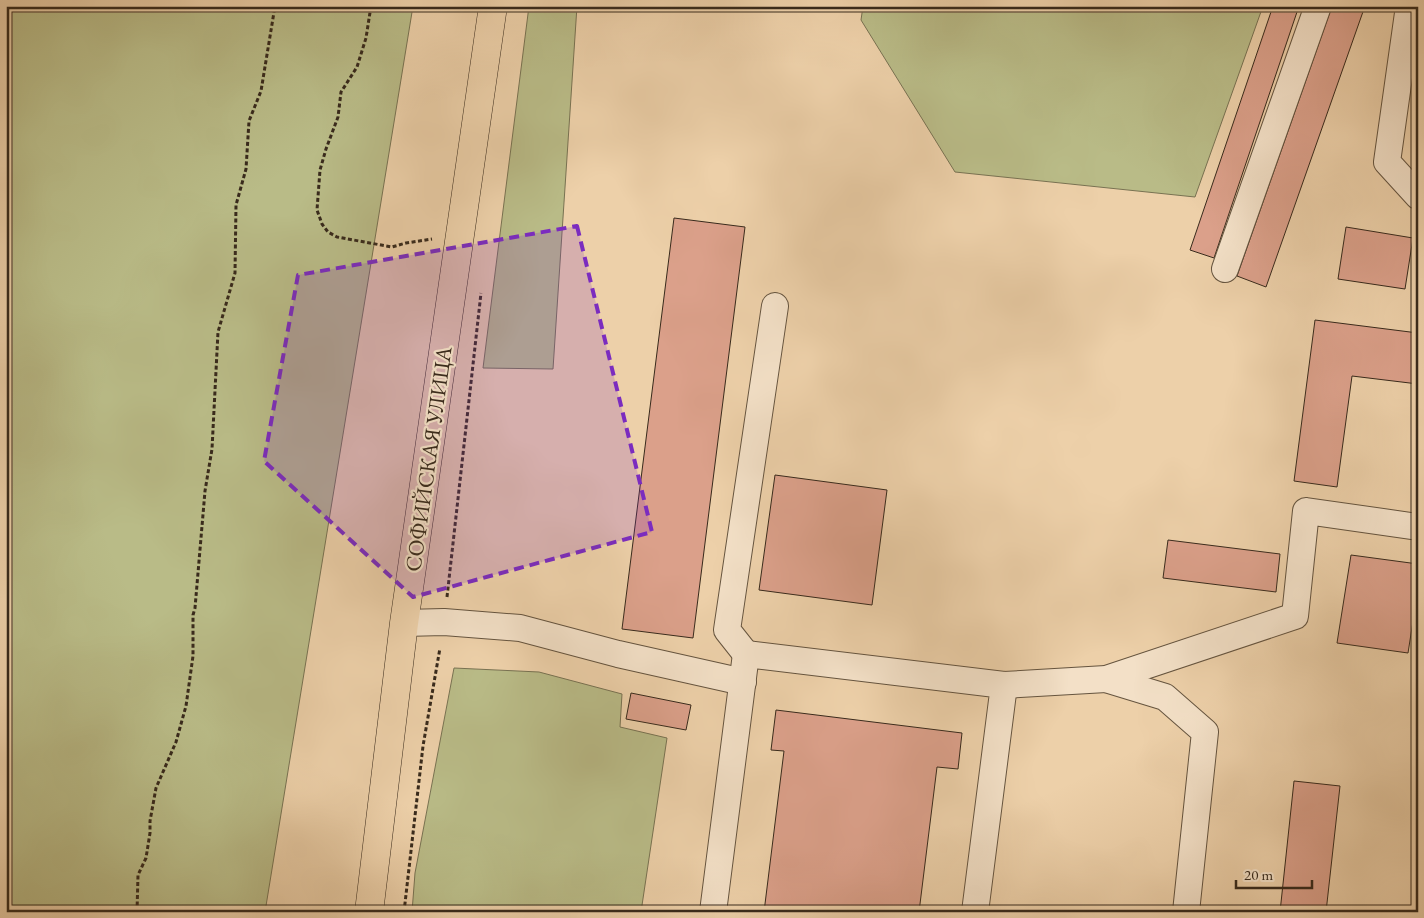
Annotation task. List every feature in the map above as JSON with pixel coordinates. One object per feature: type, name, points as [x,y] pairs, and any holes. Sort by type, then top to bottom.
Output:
[{"type":"main road","name":"СОФИЙСКАЯ УЛИЦА","points":[[369,912],[404,623],[493,6]]},
{"type":"lane","points":[[1225,269],[1318,6]]},
{"type":"lane","points":[[1409,6],[1387,162],[1418,196]]},
{"type":"lane","points":[[775,306],[727,630],[746,654],[1004,684],[1106,678],[1295,616],[1306,511],[1418,527]]},
{"type":"lane","points":[[404,623],[444,622],[520,628],[618,654],[742,682]]},
{"type":"lane","points":[[714,912],[746,654]]},
{"type":"lane","points":[[1106,678],[1164,697],[1205,732],[1186,912]]},
{"type":"lane","points":[[975,912],[1004,684]]},
{"type":"path","points":[[137,912],[138,876],[146,858],[156,788],[176,742],[186,706],[193,656],[193,615],[205,491],[212,449],[218,332],[235,273],[236,205],[246,169],[249,121],[261,91],[275,6]]},
{"type":"path","points":[[372,6],[366,38],[357,67],[341,92],[338,117],[320,170],[316,210],[328,232],[337,237],[392,248],[406,243],[432,239],[461,226]]},
{"type":"path","points":[[404,912],[423,746],[444,622],[482,284]]},
{"type":"highlighted area","points":[[577,226],[652,532],[413,597],[264,461],[298,275]]},
{"type":"green space","points":[[6,6],[413,6],[265,912],[6,912]]},
{"type":"green space","points":[[529,6],[577,6],[553,369],[483,368]]},
{"type":"green space","points":[[863,6],[1263,6],[1195,197],[955,172],[861,20]]},
{"type":"green space","points":[[454,668],[539,672],[622,694],[620,727],[667,738],[641,912],[412,912],[415,873]]},
{"type":"building","points":[[1273,6],[1299,6],[1214,258],[1190,250]]},
{"type":"building","points":[[1332,6],[1365,6],[1266,287],[1237,276]]},
{"type":"building","points":[[674,218],[745,227],[693,638],[622,629]]},
{"type":"building","points":[[1346,227],[1413,238],[1405,289],[1338,279]]},
{"type":"building","points":[[1315,320],[1418,333],[1418,384],[1352,376],[1337,487],[1294,481]]},
{"type":"building","points":[[775,475],[887,490],[872,605],[759,590]]},
{"type":"building","points":[[1168,540],[1280,554],[1276,592],[1163,578]]},
{"type":"building","points":[[1351,555],[1418,564],[1418,589],[1408,653],[1337,643]]},
{"type":"building","points":[[631,693],[691,705],[686,730],[626,719]]},
{"type":"building","points":[[776,710],[962,733],[958,769],[937,767],[919,912],[764,912],[784,751],[771,750]]},
{"type":"building","points":[[1294,781],[1340,786],[1326,912],[1280,912]]}]
